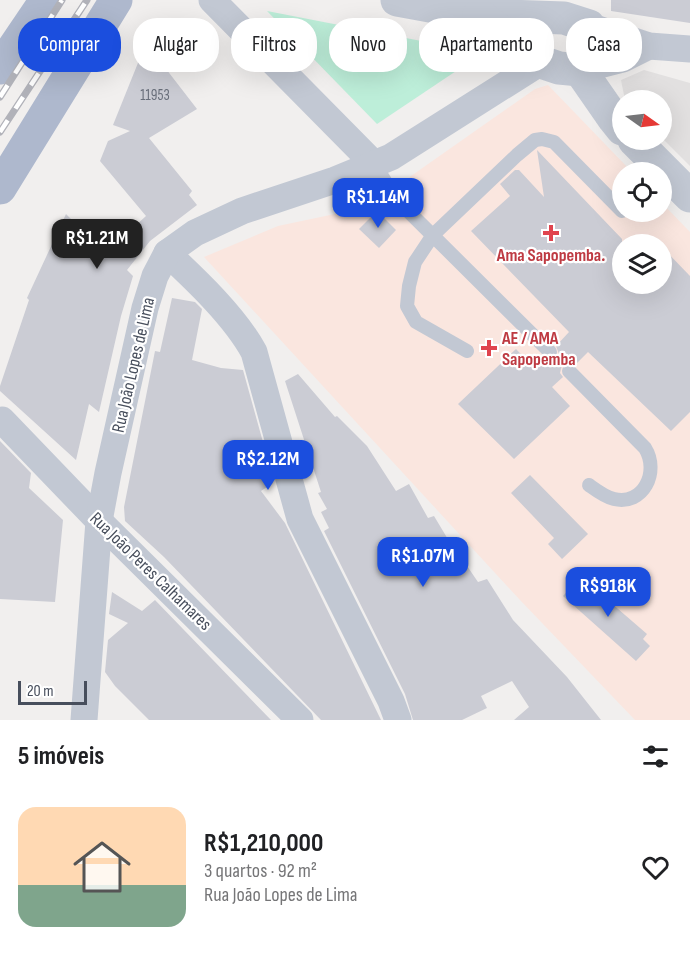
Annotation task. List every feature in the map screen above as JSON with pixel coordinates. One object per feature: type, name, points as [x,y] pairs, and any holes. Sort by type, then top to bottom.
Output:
[{"type":"main road","points":[[0,68],[46,0]]},
{"type":"main road","points":[[0,188],[116,0]]},
{"type":"street","points":[[212,0],[375,165]]},
{"type":"street","points":[[397,0],[479,15],[574,15],[650,46],[690,49]]},
{"type":"street","points":[[479,15],[483,18]]},
{"type":"street","points":[[642,50],[650,46]]},
{"type":"street","name":"Rua João Lopes de Lima","points":[[84,720],[99,521],[154,276],[167,253],[195,233],[242,211],[335,180],[391,157],[525,72]]},
{"type":"street","points":[[581,72],[612,116]]},
{"type":"street","points":[[643,150],[690,196]]},
{"type":"street","points":[[167,253],[192,276],[247,338],[254,352],[300,519],[387,691],[398,720]]},
{"type":"street","name":"Rua João Peres Calhamares","points":[[2,420],[99,521],[300,720]]},
{"type":"lane","points":[[467,351],[416,322],[407,306],[415,262],[433,236],[535,140],[554,142],[612,200]]},
{"type":"lane","points":[[375,165],[393,194]]},
{"type":"lane","points":[[404,207],[550,352]]},
{"type":"lane","points":[[569,371],[645,448],[652,464],[650,477],[645,486],[631,498],[613,499],[589,485]]},
{"type":"shaded area","points":[[642,71],[690,83],[690,166],[672,148],[672,90],[623,90],[621,80]]},
{"type":"shaded area","name":"AE / AMA Sapopemba","points":[[548,85],[622,162],[612,162],[612,222],[672,222],[672,213],[690,232],[690,720],[635,720],[520,600],[204,257],[278,226],[382,204],[411,176],[535,89]]},
{"type":"green space","points":[[267,11],[303,18],[274,18]]},
{"type":"green space","points":[[317,21],[329,23],[329,72],[407,72],[407,38],[419,41],[419,72],[455,72],[377,124],[317,62]]},
{"type":"building","points":[[611,0],[690,0],[690,23],[611,11]]},
{"type":"building","points":[[134,72],[168,72],[197,109],[149,138],[192,191],[189,195],[197,205],[150,241],[127,270],[133,276],[121,316],[99,412],[89,404],[76,460],[0,391],[0,386],[29,300],[27,298],[66,214],[76,224],[80,220],[109,250],[146,216],[100,161],[108,141],[130,131],[113,125]]},
{"type":"building","points":[[537,150],[617,234],[612,234],[612,294],[672,294],[672,257],[690,276],[690,412],[671,431],[588,352],[575,365],[567,362],[562,365],[560,373],[563,377],[552,387],[570,406],[514,459],[458,404],[516,349],[534,368],[544,359],[548,361],[556,359],[559,354],[556,346],[569,332],[471,231],[510,196],[500,184],[515,170],[519,170],[544,197]]},
{"type":"building","points":[[377,211],[396,230],[379,248],[359,229]]},
{"type":"building","points":[[172,298],[195,302],[202,309],[192,360],[221,368],[243,370],[266,453],[266,466],[273,483],[261,491],[285,523],[381,720],[321,720],[164,557],[125,521],[124,507],[155,351],[160,352]]},
{"type":"building","points":[[298,374],[335,417],[337,416],[367,446],[396,491],[409,484],[428,518],[434,516],[478,582],[487,579],[513,620],[567,677],[601,720],[514,720],[529,707],[512,681],[481,696],[487,708],[462,720],[413,720],[405,694],[324,531],[329,528],[321,512],[327,509],[318,493],[321,492],[285,381]]},
{"type":"building","points":[[0,441],[31,473],[29,488],[63,520],[55,602],[0,599]]},
{"type":"building","points":[[530,475],[588,534],[562,559],[548,544],[554,538],[511,493]]},
{"type":"building","points":[[581,577],[647,634],[643,639],[650,646],[636,661],[563,596]]},
{"type":"building","points":[[112,592],[142,611],[155,600],[271,720],[149,720],[115,686],[105,672],[108,640],[128,623],[109,614]]},
{"type":"railway","points":[[0,97],[62,0]]},
{"type":"railway","points":[[0,132],[87,0]]},
{"type":"place","name":"Ama Sapopemba.","points":[[551,233]]},
{"type":"place","name":"AE / AMA Sapopemba","points":[[489,348]]}]
